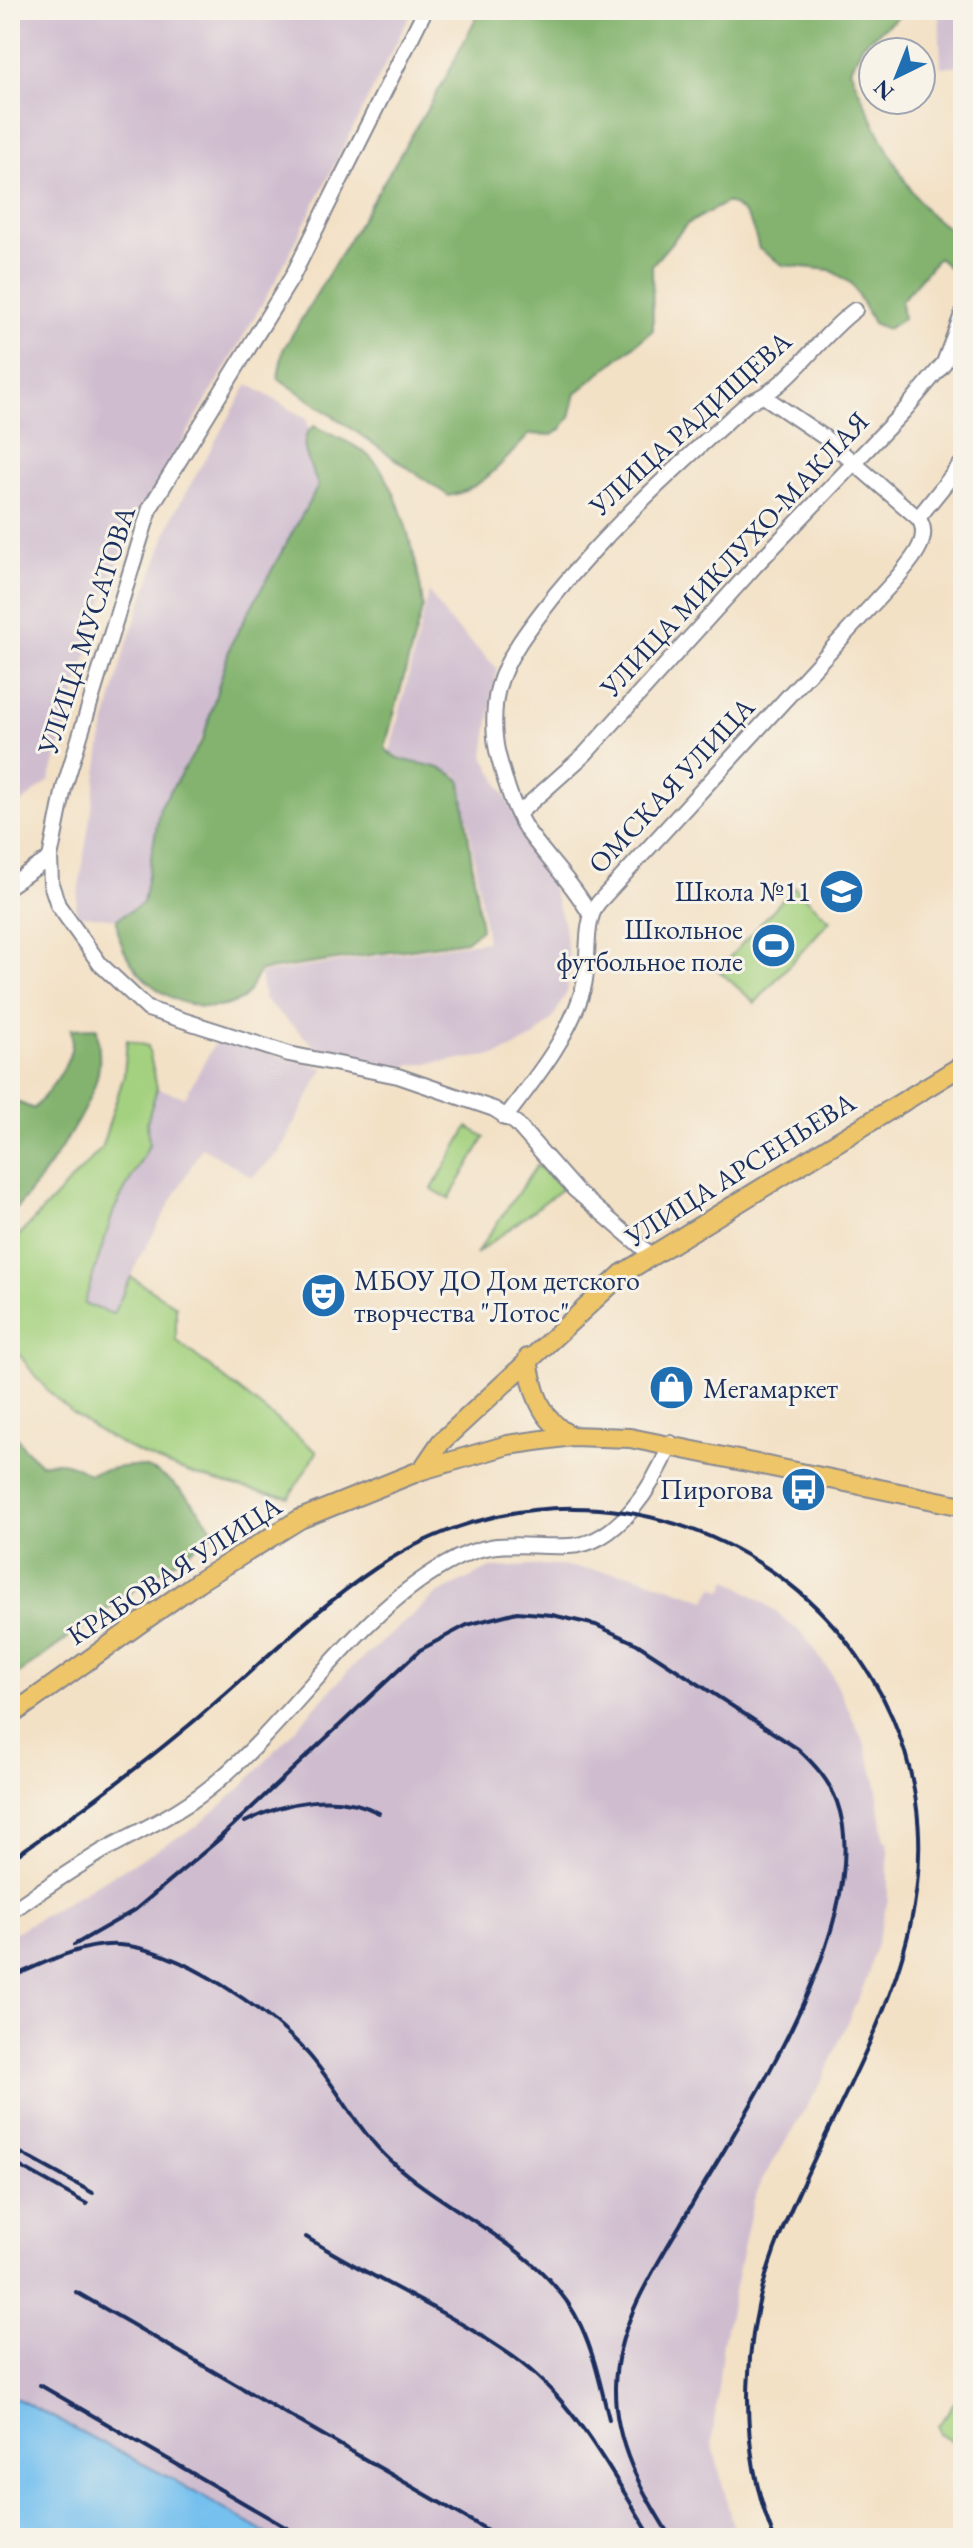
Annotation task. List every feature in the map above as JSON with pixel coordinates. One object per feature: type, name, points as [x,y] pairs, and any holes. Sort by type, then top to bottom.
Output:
[{"type":"main road","name":"УЛИЦА АРСЕНЬЕВА","points":[[422,1470],[441,1442],[610,1284],[651,1255],[963,1065]]},
{"type":"main road","points":[[528,1358],[531,1384],[548,1419],[571,1436]]},
{"type":"main road","name":"КРАБОВАЯ УЛИЦА","points":[[10,1716],[135,1625],[254,1545],[300,1519],[422,1470],[494,1448],[571,1436],[671,1443],[963,1506]]},
{"type":"street","name":"УЛИЦА МУСАТОВА","points":[[425,10],[292,277],[150,508],[76,746],[50,858],[51,884],[58,905],[100,964],[148,1009],[289,1054],[398,1076],[477,1102],[523,1130],[575,1190],[651,1255]]},
{"type":"street","name":"УЛИЦА РАДИЩЕВА","points":[[591,916],[572,884],[527,830],[519,813],[494,734],[498,689],[509,662],[534,621],[593,548],[749,402],[765,397],[833,325],[855,310]]},
{"type":"street","name":"УЛИЦА МИКЛУХО-МАКЛАЯ","points":[[519,813],[585,754],[854,461],[904,411],[944,363],[963,312]]},
{"type":"street","points":[[765,397],[777,402],[854,461],[918,518],[963,462]]},
{"type":"street","name":"ОМСКАЯ УЛИЦА","points":[[505,1118],[531,1083],[578,1003],[587,975],[591,916],[598,903],[896,579],[924,539],[925,529],[918,518]]},
{"type":"street","points":[[10,885],[50,858]]},
{"type":"street","points":[[10,1912],[103,1851],[198,1798],[256,1746],[404,1591],[447,1563],[492,1545],[519,1543],[570,1547],[605,1533],[630,1511],[654,1479],[671,1443]]},
{"type":"shaded area","points":[[10,10],[413,10],[276,280],[129,534],[107,590],[49,781],[10,812]]},
{"type":"shaded area","points":[[939,10],[963,10],[963,65],[941,67]]},
{"type":"shaded area","points":[[248,384],[307,419],[318,486],[231,644],[205,732],[160,807],[143,903],[117,919],[75,914],[103,735],[124,652],[173,515]]},
{"type":"shaded area","points":[[429,592],[450,622],[497,668],[484,756],[525,833],[540,854],[563,920],[570,966],[567,992],[553,1018],[533,1038],[498,1055],[405,1066],[323,1054],[264,999],[260,974],[487,941],[469,824],[457,774],[427,772],[390,752]]},
{"type":"shaded area","points":[[217,1039],[324,1068],[279,1153],[252,1177],[202,1147],[140,1257],[113,1314],[84,1304],[114,1210],[149,1145],[147,1122],[157,1088],[185,1097]]},
{"type":"shaded area","points":[[551,1565],[631,1574],[706,1600],[713,1587],[723,1591],[728,1579],[766,1604],[804,1635],[832,1675],[865,1744],[876,1781],[884,1840],[888,1842],[888,1900],[867,1978],[820,2085],[763,2179],[753,2202],[723,2343],[712,2442],[736,2538],[274,2538],[169,2478],[10,2395],[10,1935],[197,1826],[241,1788],[351,1668],[437,1594],[490,1568]]},
{"type":"green space","points":[[480,10],[907,10],[873,36],[857,36],[857,56],[850,69],[857,85],[857,116],[871,116],[921,204],[932,216],[963,237],[963,276],[960,277],[938,258],[901,301],[903,319],[887,329],[873,323],[852,284],[830,270],[783,265],[759,249],[749,221],[727,202],[687,224],[652,265],[653,330],[576,393],[570,417],[561,429],[552,435],[530,434],[484,480],[449,496],[278,378],[283,350],[444,81]]},
{"type":"green space","points":[[314,426],[352,445],[373,460],[392,489],[407,529],[423,606],[385,747],[398,758],[443,769],[461,782],[481,929],[466,941],[261,971],[240,1000],[220,1007],[199,1006],[178,1001],[142,976],[129,959],[120,939],[117,919],[143,903],[160,807],[203,739],[231,644],[318,486],[305,447],[308,432]]},
{"type":"green space","name":"Школьное футбольное поле","points":[[794,887],[830,920],[755,1003],[718,970]]},
{"type":"green space","points":[[97,1028],[99,1066],[88,1102],[49,1166],[10,1216],[10,1099],[34,1109],[67,1061],[71,1051],[71,1029]]},
{"type":"green space","points":[[127,1040],[148,1046],[157,1088],[147,1122],[149,1145],[114,1210],[84,1304],[113,1314],[131,1277],[176,1306],[176,1340],[317,1452],[289,1497],[179,1469],[108,1437],[76,1416],[48,1391],[10,1342],[10,1245],[101,1149],[124,1075]]},
{"type":"green space","points":[[468,1127],[485,1137],[449,1199],[432,1189]]},
{"type":"green space","points":[[537,1165],[563,1188],[476,1254]]},
{"type":"green space","points":[[10,1425],[24,1448],[41,1464],[66,1463],[88,1474],[131,1466],[156,1472],[185,1495],[214,1533],[10,1680]]},
{"type":"green space","points":[[963,2391],[963,2432],[952,2441],[940,2434],[938,2426]]},
{"type":"water","points":[[10,2395],[170,2478],[274,2538],[10,2538]]},
{"type":"railway","points":[[10,1860],[161,1748],[350,1586],[423,1541],[472,1523],[522,1511],[573,1508],[625,1512],[675,1524],[724,1543],[790,1584],[826,1617],[857,1655],[893,1719],[914,1789],[919,1857],[911,1921],[893,1984],[868,2046],[781,2233],[758,2307],[751,2346],[749,2424],[753,2463],[774,2538]]},
{"type":"railway","points":[[214,1843],[420,1650],[467,1625],[517,1612],[552,1615],[596,1625],[637,1644],[798,1749],[826,1780],[837,1802],[845,1849],[838,1903],[821,1960],[796,2020],[766,2078],[647,2282],[628,2323],[617,2365],[615,2387],[619,2428],[640,2485],[671,2538]]},
{"type":"railway","points":[[245,1822],[277,1809],[311,1801],[346,1802],[379,1813]]},
{"type":"railway","points":[[74,1945],[135,1910],[222,1837]]},
{"type":"railway","points":[[10,1978],[77,1951],[119,1945],[168,1957],[249,2002],[310,2056],[368,2137],[391,2161],[521,2254],[545,2275],[565,2299],[586,2337],[609,2419]]},
{"type":"railway","points":[[10,2147],[93,2193]]},
{"type":"railway","points":[[10,2161],[87,2204]]},
{"type":"railway","points":[[306,2237],[487,2339],[534,2374],[555,2394],[591,2440],[652,2538]]},
{"type":"railway","points":[[76,2292],[501,2538]]},
{"type":"railway","points":[[40,2385],[304,2538]]},
{"type":"place","name":"Школа №11","points":[[842,891]]},
{"type":"place","name":"Школьное футбольное поле","points":[[774,945]]},
{"type":"place","name":"МБОУ ДО Дом детского творчества \"Лотос\"","points":[[323,1296]]},
{"type":"place","name":"Мегамаркет","points":[[672,1388]]},
{"type":"place","name":"Пирогова","points":[[804,1489]]}]
